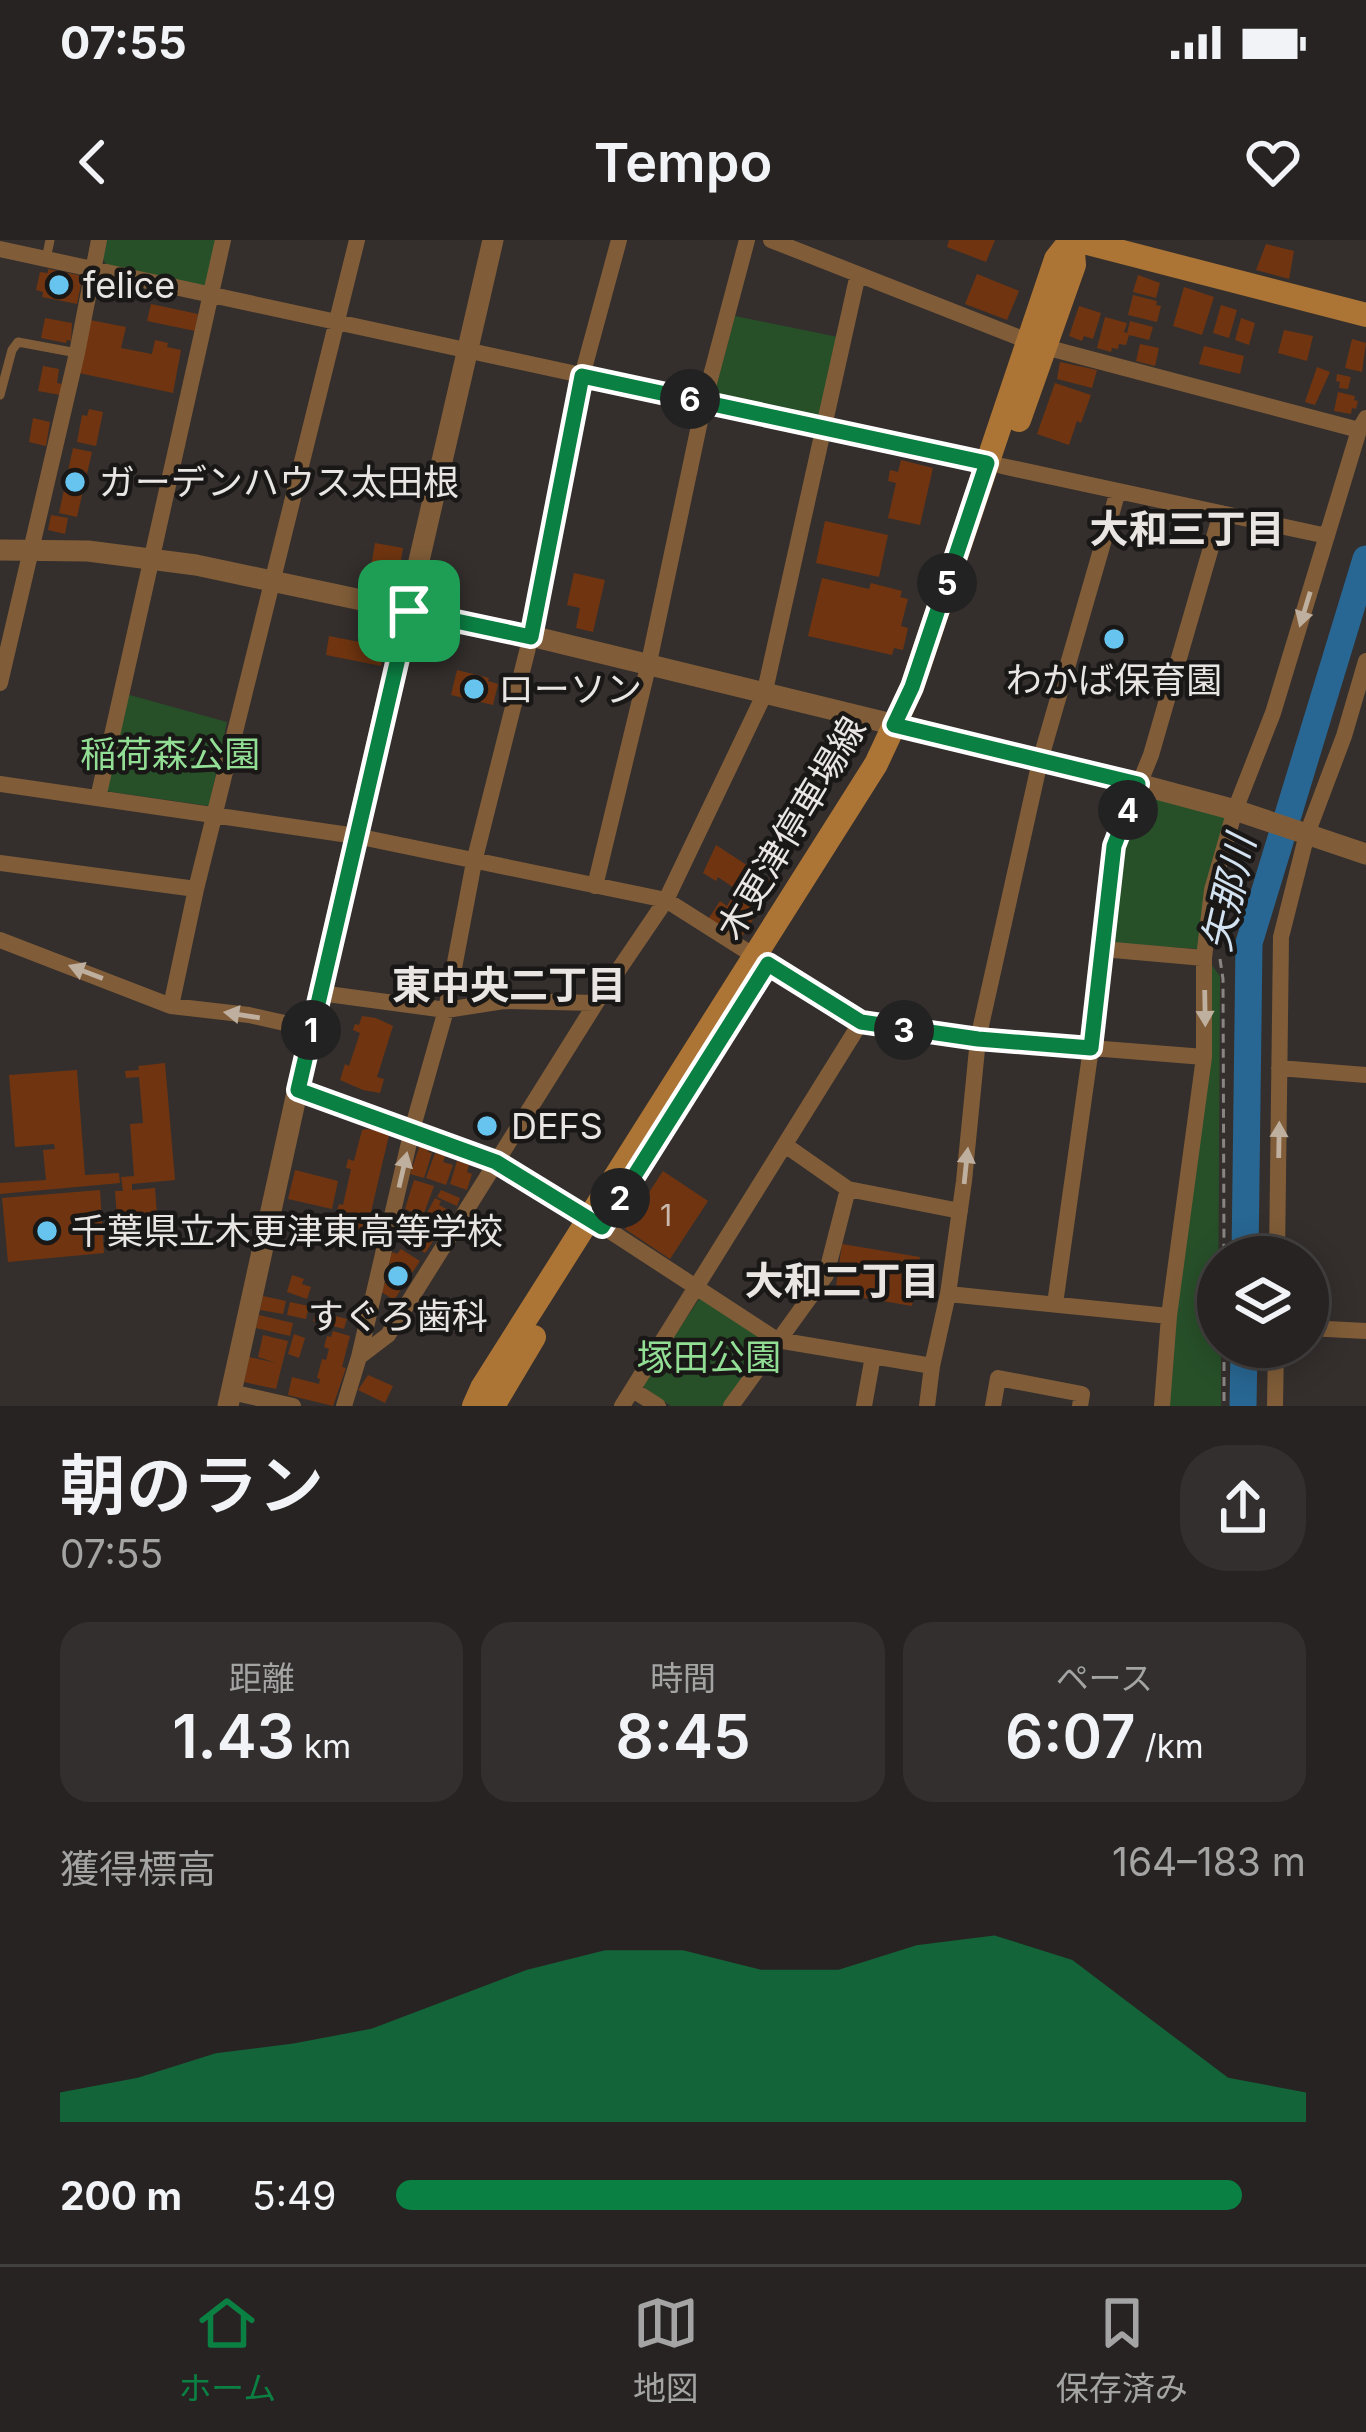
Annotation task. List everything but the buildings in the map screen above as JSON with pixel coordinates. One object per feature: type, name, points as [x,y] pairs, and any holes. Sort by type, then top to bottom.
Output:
[{"type":"main road","points":[[1073,240],[1366,315]]},
{"type":"main road","name":"木更津停車場線","points":[[475,1406],[482,1388],[596,1223],[888,771],[901,727],[926,687],[1037,344],[1074,266],[1073,240]]},
{"type":"main road","name":"木更津停車場線","points":[[493,1406],[596,1223]]},
{"type":"street","points":[[0,682],[100,240]]},
{"type":"street","points":[[98,798],[223,240]]},
{"type":"street","points":[[171,1006],[356,240]]},
{"type":"street","points":[[293,1406],[230,1399],[493,240]]},
{"type":"street","points":[[344,1406],[446,1010],[474,862],[531,637],[582,376],[619,240]]},
{"type":"street","points":[[595,886],[704,402],[747,240]]},
{"type":"street","points":[[771,240],[1037,344],[1362,424],[1273,713],[1235,810],[1212,890],[1204,1057],[1168,1316],[1162,1406]]},
{"type":"street","points":[[0,249],[1328,536]]},
{"type":"street","points":[[359,1357],[388,1335],[666,901],[764,695],[858,274]]},
{"type":"street","points":[[927,1406],[960,1211],[978,1039],[1040,761],[1118,491]]},
{"type":"street","points":[[1055,1304],[1114,846],[1151,755],[1221,513]]},
{"type":"street","points":[[0,550],[88,551],[196,565],[531,637],[1138,784],[1235,810],[1366,854]]},
{"type":"street","points":[[1277,1236],[1281,937],[1306,834],[1344,736],[1366,661]]},
{"type":"street","points":[[0,784],[356,836],[666,901],[861,1022],[978,1039],[1204,1057]]},
{"type":"street","points":[[0,862],[196,890]]},
{"type":"street","points":[[0,940],[171,1006],[248,1015],[311,1029]]},
{"type":"street","points":[[1102,949],[1212,957]]},
{"type":"street","points":[[320,993],[446,1010],[504,1001],[596,1004]]},
{"type":"street","points":[[658,1406],[627,1398],[861,1022]]},
{"type":"street","points":[[1280,1069],[1366,1075]]},
{"type":"street","points":[[298,1090],[496,1162],[778,1340],[932,1366]]},
{"type":"street","points":[[784,1145],[848,1189],[960,1211]]},
{"type":"street","points":[[731,1406],[826,1275],[848,1189]]},
{"type":"street","points":[[948,1294],[1168,1316]]},
{"type":"street","points":[[1329,1329],[1366,1331]]},
{"type":"street","points":[[864,1406],[873,1356]]},
{"type":"street","points":[[1276,1368],[1276,1406]]},
{"type":"street","points":[[993,1406],[998,1378],[1082,1394],[1080,1406]]},
{"type":"lane","points":[[46,260],[50,240]]},
{"type":"lane","points":[[0,395],[18,342],[77,353]]},
{"type":"path","points":[[1212,957],[1223,979],[1224,1236]]},
{"type":"path","points":[[1224,1368],[1224,1406]]},
{"type":"green space","points":[[107,240],[216,240],[202,287],[107,266],[103,259]]},
{"type":"green space","points":[[735,316],[838,337],[822,423],[713,398]]},
{"type":"green space","name":"稲荷森公園","points":[[126,694],[227,722],[209,806],[105,791]]},
{"type":"green space","points":[[1144,792],[1225,817],[1199,949],[1111,943],[1123,848]]},
{"type":"green space","points":[[1207,959],[1220,976],[1219,1236],[1197,1236],[1197,1368],[1221,1368],[1221,1406],[1166,1406]]},
{"type":"green space","name":"塚田公園","points":[[701,1296],[773,1341],[724,1406],[671,1406],[642,1386]]},
{"type":"waterway","name":"矢那川","points":[[1245,1236],[1249,943],[1366,559]]},
{"type":"waterway","name":"矢那川","points":[[1243,1406],[1244,1368]]},
{"type":"place","name":"felice","points":[[59,285]]},
{"type":"place","name":"ガーデンハウス太田根","points":[[75,482]]},
{"type":"place","name":"わかば保育園","points":[[1114,639]]},
{"type":"place","name":"ローソン","points":[[474,689]]},
{"type":"place","name":"DEFS","points":[[487,1126]]},
{"type":"place","name":"千葉県立木更津東高等学校","points":[[47,1231]]},
{"type":"place","name":"すぐろ歯科","points":[[398,1276]]},
{"type":"district","name":"大和三丁目","points":[[1187,528]]},
{"type":"district","name":"東中央二丁目","points":[[509,984]]},
{"type":"district","name":"大和二丁目","points":[[842,1280]]},
{"type":"route","points":[[582,376],[987,463],[912,687],[894,725],[1138,784],[1114,846],[1091,1048],[884,1028],[861,1022],[768,964],[602,1227],[496,1162],[298,1090],[409,611],[531,637],[582,376]]}]
